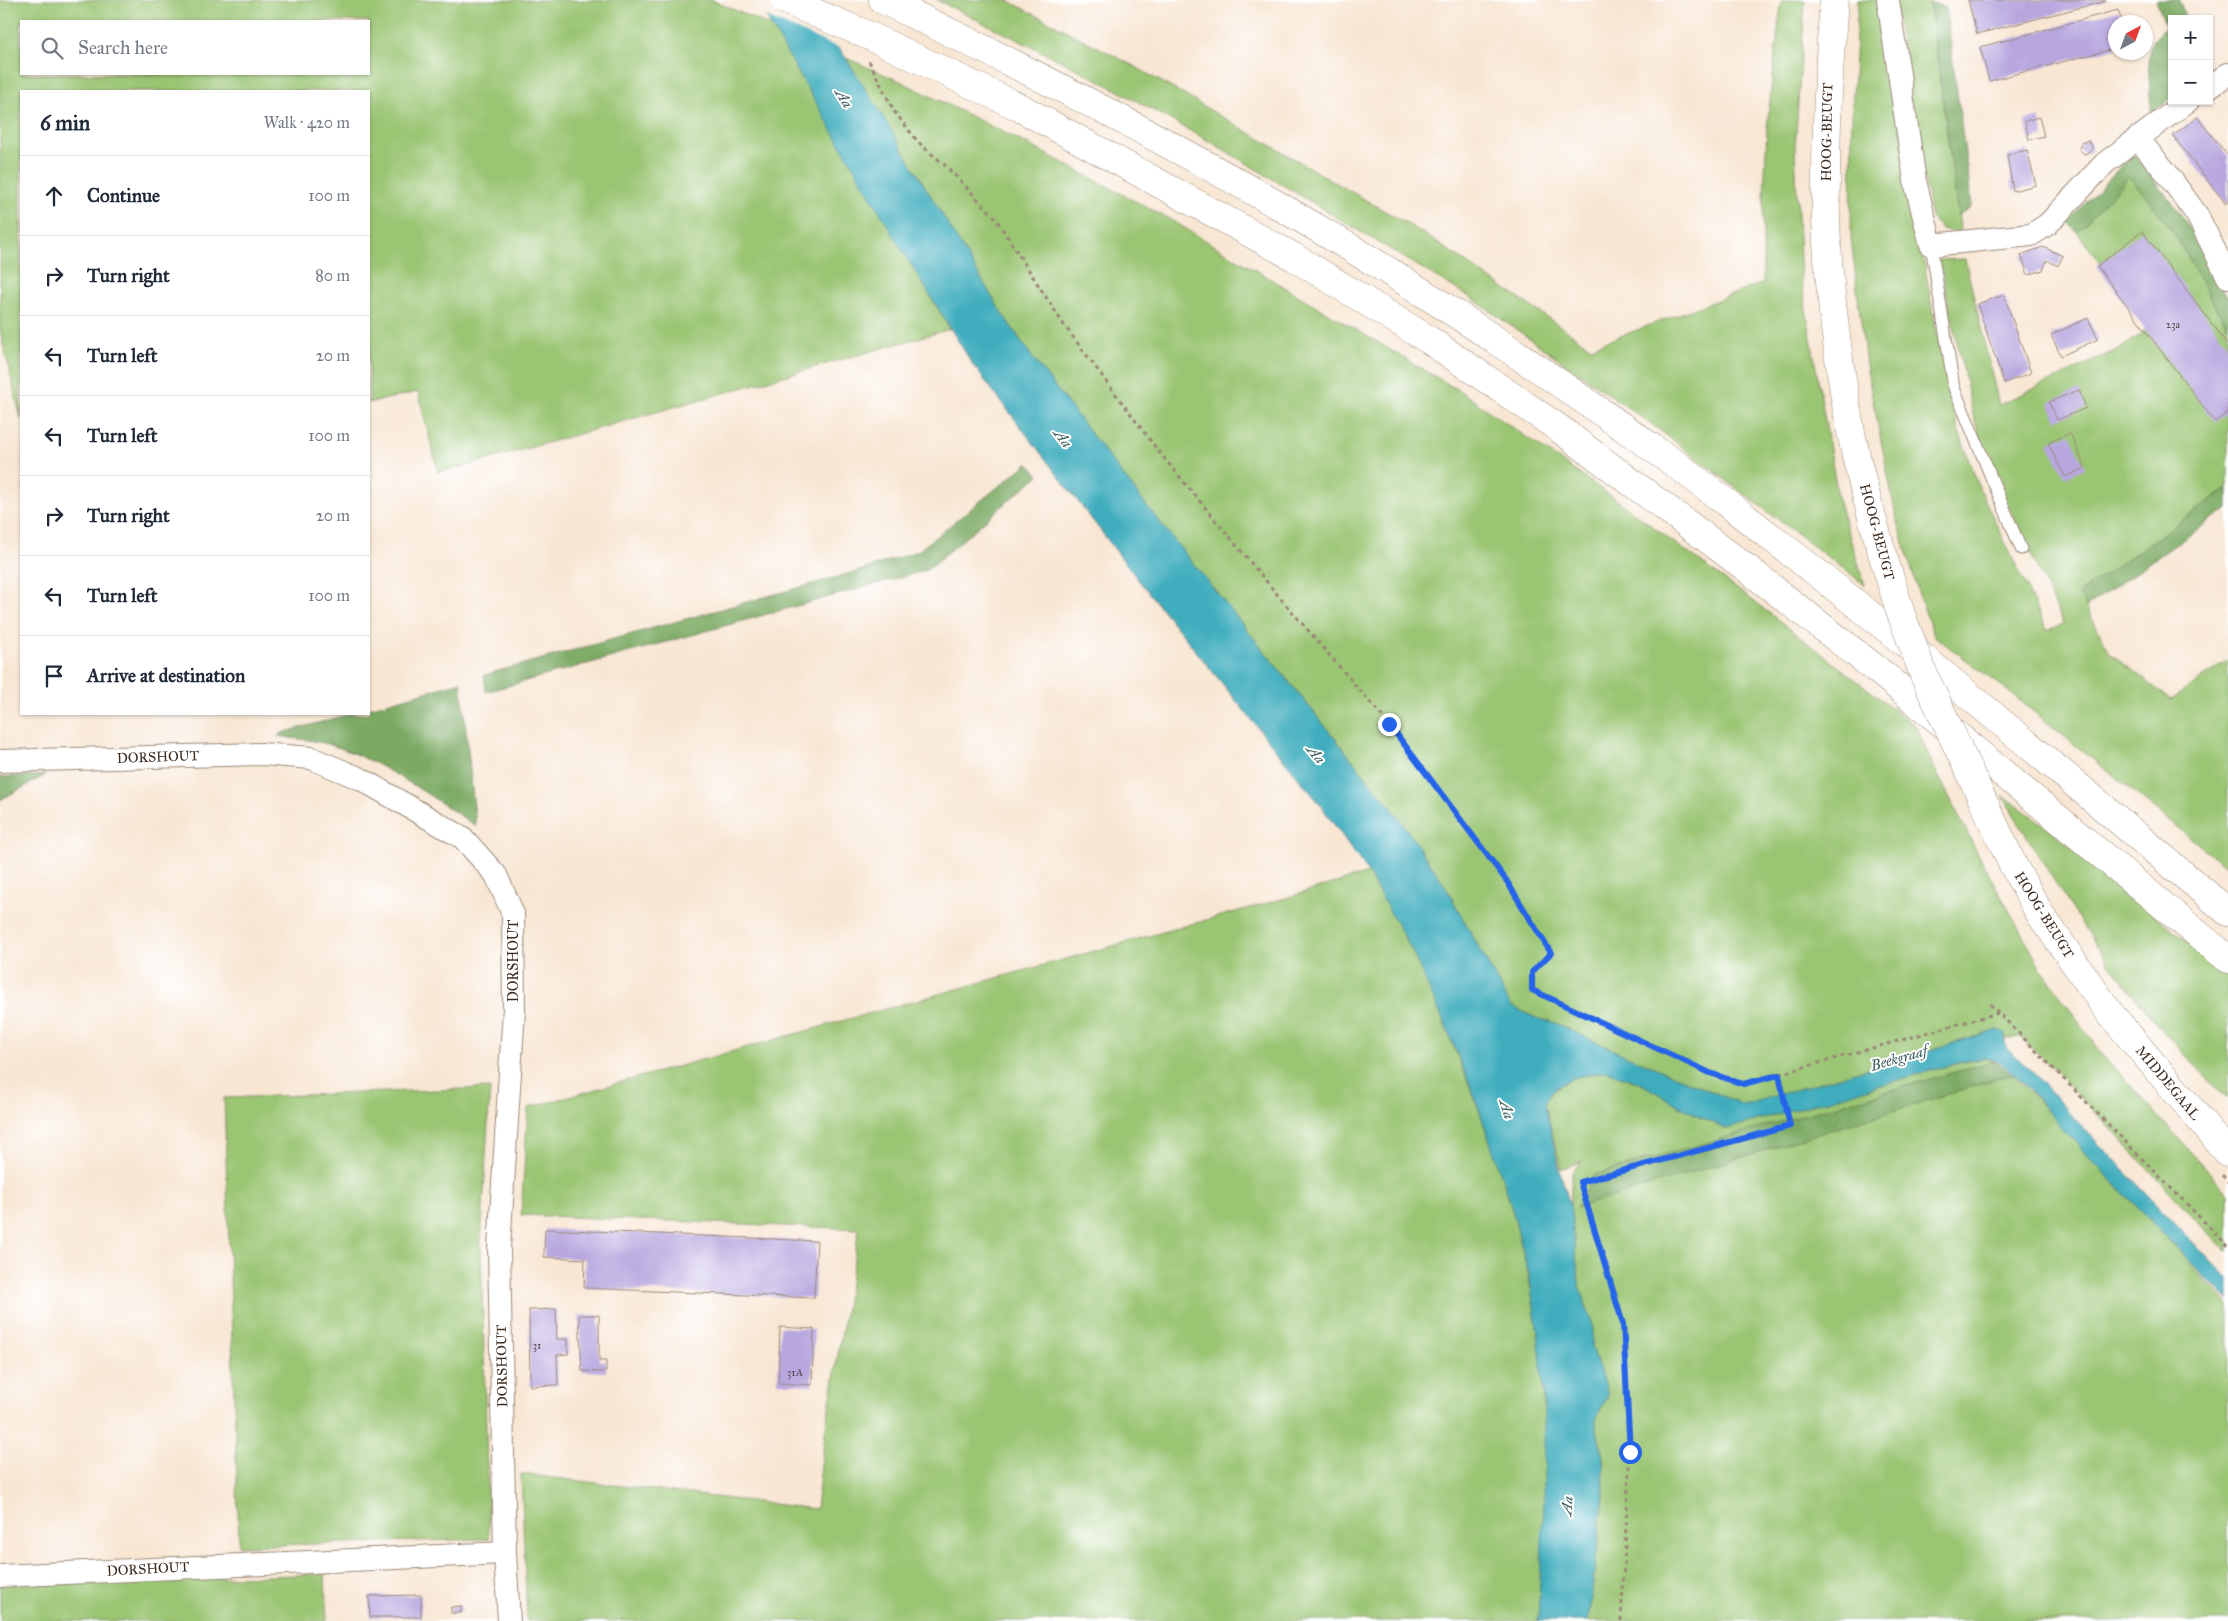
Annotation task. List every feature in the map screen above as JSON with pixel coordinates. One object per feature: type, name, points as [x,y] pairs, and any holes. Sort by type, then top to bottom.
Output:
[{"type":"main road","points":[[785,0],[870,47],[1017,106],[1294,258],[1429,340],[1557,427],[1749,570],[1885,676],[2228,960]]},
{"type":"main road","points":[[883,0],[999,55],[1159,139],[1338,240],[1526,360],[1664,456],[1862,607],[2228,912]]},
{"type":"main road","name":"HOOG-BEUGT","points":[[1834,0],[1829,59],[1826,162],[1826,222],[1834,326],[1848,418],[1883,556],[1900,611],[1923,673],[2013,865],[2040,914],[2109,1012]]},
{"type":"main road","name":"MIDDEGAAL","points":[[2109,1012],[2228,1153]]},
{"type":"street","points":[[1888,0],[1915,181],[1931,246],[1960,241],[2031,235],[2048,224],[2105,163],[2182,105]]},
{"type":"street","points":[[2213,83],[2228,74]]},
{"type":"street","points":[[2137,138],[2166,172],[2197,214],[2228,278]]},
{"type":"street","name":"DORSHOUT","points":[[0,761],[261,754],[311,758],[361,779],[463,838],[496,875],[513,914],[514,1009],[499,1248],[505,1554],[509,1621]]},
{"type":"street","name":"DORSHOUT","points":[[0,1576],[505,1554]]},
{"type":"lane","points":[[1931,246],[1954,388],[2021,549]]},
{"type":"path","points":[[870,47],[894,111],[918,142],[947,167],[994,216],[1064,325],[1160,452],[1281,600],[1389,724],[1506,880],[1551,953],[1532,972],[1532,990],[1710,1073],[1743,1084],[1998,1013]]},
{"type":"path","points":[[1990,1004],[2228,1246]]},
{"type":"path","points":[[1621,1621],[1630,1452],[1623,1324],[1580,1182],[1790,1126],[1779,1075]]},
{"type":"green space","points":[[0,0],[712,0],[771,26],[950,329],[462,467],[438,472],[418,392],[370,403],[370,90],[20,90],[20,415],[0,331]]},
{"type":"green space","points":[[937,0],[1007,0],[1134,66],[1421,232],[1591,347],[1763,283],[1763,219],[1767,127],[1780,12],[1782,0],[1805,0],[1795,149],[1801,279],[1839,503],[1865,585],[1654,426],[1473,299],[1216,145],[1093,77]]},
{"type":"green space","points":[[1858,0],[1877,0],[1934,318],[1958,429],[1980,490],[2047,630],[2064,624],[1992,471],[1974,419],[1939,260],[1965,259],[1999,405],[2121,348],[2149,328],[2077,232],[2129,176],[2172,231],[2228,326],[2228,488],[2079,593],[2110,653],[2171,700],[2228,660],[2228,868],[2003,687],[1934,636],[1918,592],[1895,511],[1866,365],[1851,238],[1852,111]]},
{"type":"green space","points":[[1894,0],[1929,0],[1961,234],[1942,229],[1931,218]]},
{"type":"green space","points":[[2156,0],[2179,0],[2185,15],[2168,15],[2168,101],[2151,113],[2148,60],[2153,60],[2153,40],[2166,27]]},
{"type":"green space","points":[[1930,2],[1946,8],[1972,206],[1958,216]]},
{"type":"green space","points":[[846,58],[900,81],[1029,145],[1171,220],[1463,393],[1618,501],[1756,603],[1916,726],[1931,761],[1979,856],[2041,968],[2099,1051],[2228,1193],[2228,1253],[2044,1059],[2019,1036],[2005,1039],[2006,1036],[1998,1030],[1744,1105],[1622,1054],[1551,1021],[1540,1020],[1511,1006],[1444,884],[1397,815],[1145,504],[1032,357],[1000,310]]},
{"type":"green space","points":[[2135,155],[2178,210],[2196,238],[2228,299],[2228,326],[2172,231],[2129,177],[2077,232],[2067,222],[2128,159]]},
{"type":"green space","points":[[1028,463],[1039,475],[927,570],[486,692],[484,675],[862,570],[918,551]]},
{"type":"green space","points":[[2228,488],[2228,508],[2086,607],[2079,593]]},
{"type":"green space","points":[[461,682],[476,826],[406,781],[368,760],[331,745],[278,736],[282,733],[346,715],[370,715],[370,708]]},
{"type":"green space","points":[[46,775],[0,800],[0,777]]},
{"type":"green space","points":[[2003,796],[2046,826],[2228,975],[2228,1099],[2159,1027],[2116,972],[2038,856]]},
{"type":"green space","points":[[1368,873],[1411,948],[1448,1032],[1504,1183],[1526,1267],[1535,1310],[1545,1425],[1544,1509],[1538,1621],[527,1621],[521,1474],[816,1509],[825,1432],[859,1229],[521,1215],[528,1108],[1289,897]]},
{"type":"green space","points":[[1983,1058],[1995,1061],[1594,1175],[1577,1207],[2013,1074],[2228,1304],[2228,1621],[1588,1621],[1604,1496],[1603,1458],[1595,1420],[1608,1395],[1592,1347],[1593,1325],[1580,1290],[1570,1205],[1572,1172],[1582,1161],[1561,1169],[1545,1104],[1552,1090],[1572,1078],[1606,1071],[1640,1083],[1685,1109],[1726,1129],[1947,1066]]},
{"type":"green space","points":[[1994,1061],[2013,1074],[1576,1208],[1594,1175]]},
{"type":"green space","points":[[490,1088],[481,1244],[489,1539],[239,1546],[224,1098]]},
{"type":"green space","points":[[325,1574],[327,1621],[0,1621],[0,1585]]},
{"type":"water","name":"Aa","points":[[756,0],[809,0],[882,115],[1000,310],[1032,357],[1145,504],[1397,815],[1444,884],[1511,1006],[1540,1020],[1551,1021],[1622,1054],[1744,1105],[1998,1030],[2005,1033],[2007,1049],[2032,1071],[2077,1121],[2228,1279],[2228,1300],[2059,1125],[2019,1079],[2010,1070],[1991,1059],[1975,1059],[1947,1066],[1726,1129],[1685,1109],[1640,1083],[1607,1071],[1572,1078],[1552,1090],[1545,1104],[1559,1168],[1570,1205],[1580,1290],[1593,1325],[1592,1347],[1608,1395],[1595,1420],[1603,1458],[1604,1496],[1588,1621],[1538,1621],[1544,1502],[1544,1398],[1538,1333],[1529,1274],[1510,1201],[1476,1100],[1445,1024],[1411,949],[1365,868],[1319,803],[1140,582],[973,365],[899,245]]},
{"type":"pier","points":[[753,0],[812,0],[844,50],[762,15]]},
{"type":"building","points":[[1968,0],[2106,0],[2106,1],[1977,34]]},
{"type":"building","points":[[2118,10],[2120,15],[2108,15],[2108,50],[1989,81],[1980,47]]},
{"type":"building","points":[[2039,117],[2044,136],[2029,140],[2025,121]]},
{"type":"building","points":[[2197,117],[2228,156],[2228,202],[2226,204],[2173,136]]},
{"type":"building","points":[[2088,140],[2092,146],[2091,152],[2084,154],[2079,149],[2081,143]]},
{"type":"building","points":[[2027,150],[2036,185],[2013,191],[2007,155]]},
{"type":"building","points":[[2142,231],[2228,345],[2228,412],[2215,422],[2097,266]]},
{"type":"building","points":[[2043,247],[2063,256],[2058,266],[2047,260],[2043,270],[2028,275],[2021,255]]},
{"type":"building","points":[[2004,295],[2031,373],[2004,383],[1977,304]]},
{"type":"building","points":[[2088,318],[2098,339],[2061,356],[2051,335]]},
{"type":"building","points":[[2079,390],[2086,408],[2057,420],[2049,402]]},
{"type":"building","points":[[2070,433],[2085,468],[2065,477],[2048,443]]},
{"type":"building","points":[[545,1229],[817,1241],[814,1298],[584,1288],[585,1259],[544,1257]]},
{"type":"building","points":[[556,1309],[557,1339],[568,1339],[568,1354],[557,1355],[558,1385],[530,1386],[529,1310]]},
{"type":"building","points":[[579,1315],[599,1315],[599,1361],[606,1361],[606,1372],[582,1371]]},
{"type":"building","points":[[780,1327],[814,1329],[812,1385],[778,1383]]},
{"type":"building","points":[[421,1595],[421,1617],[370,1617],[369,1596]]},
{"type":"building","points":[[461,1606],[461,1613],[451,1613],[451,1607]]},
{"type":"route","points":[[1389,724],[1506,880],[1551,953],[1532,972],[1532,990],[1710,1073],[1743,1084],[1779,1075],[1790,1126],[1580,1182],[1623,1324],[1630,1452]]},
{"type":"water label","name":"Beekgraaf","points":[[1899,1058]]}]
